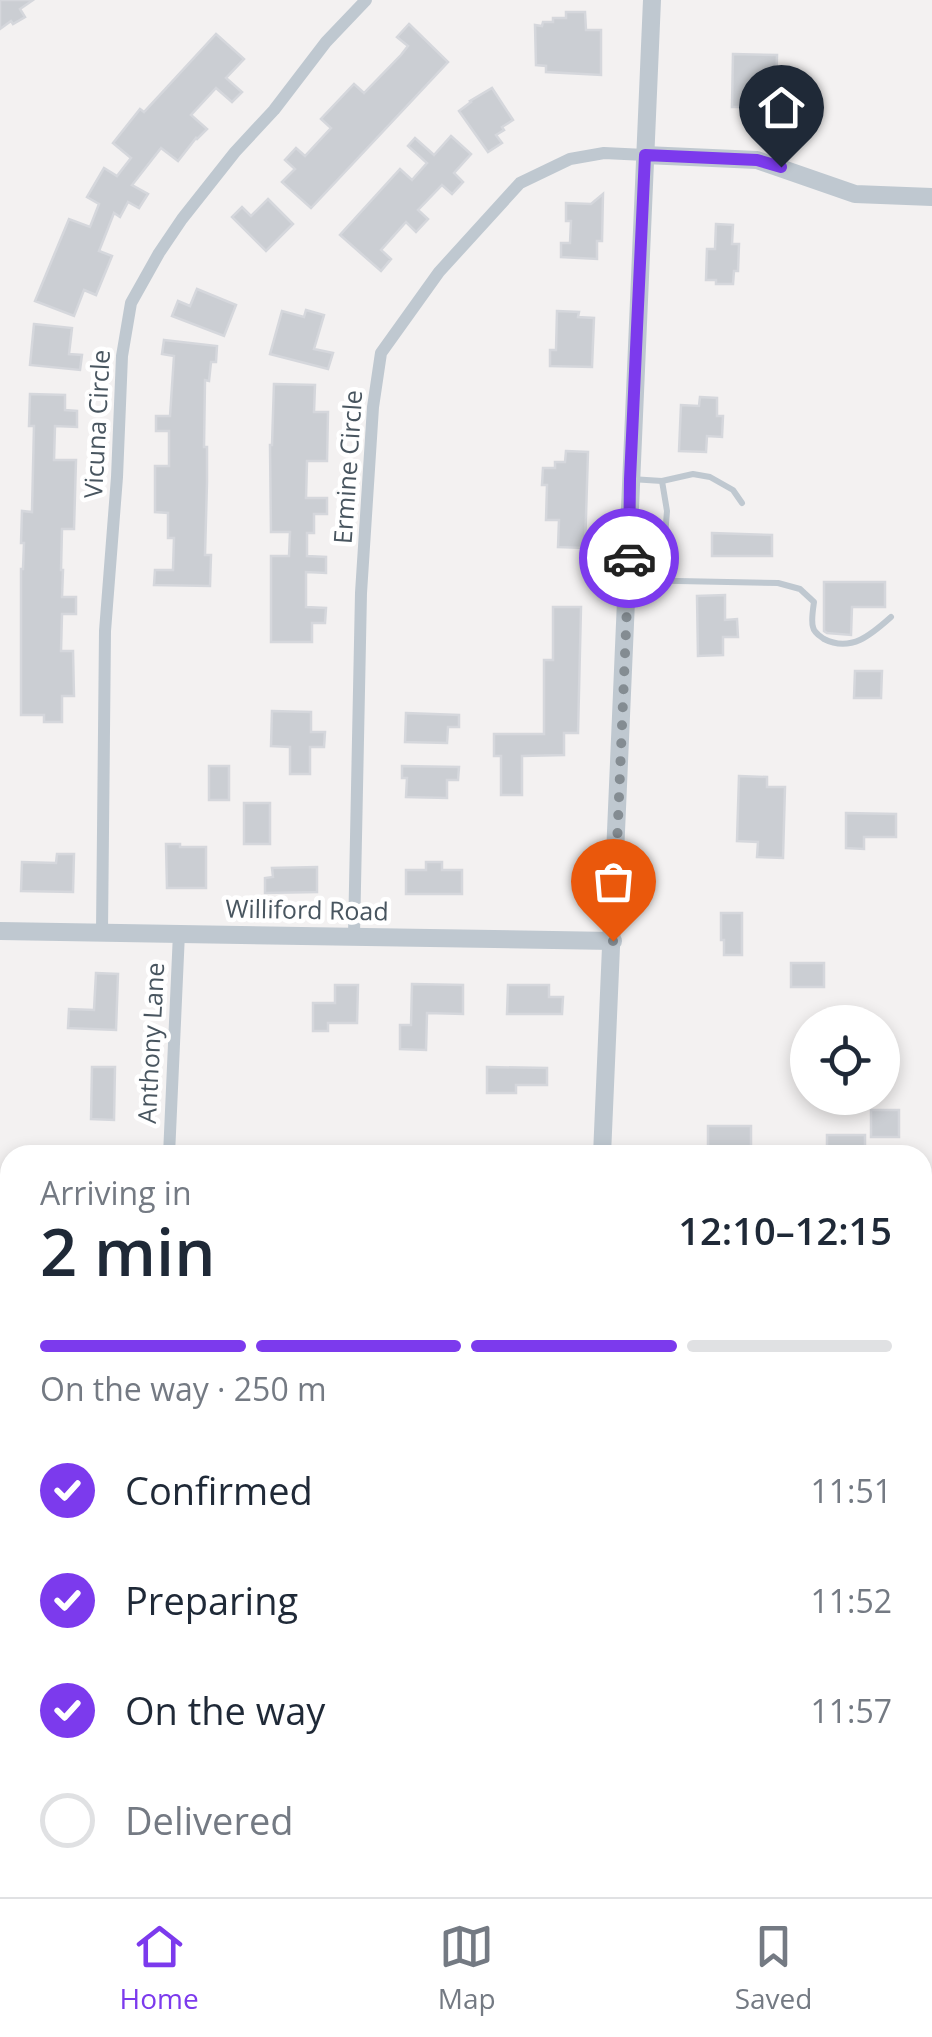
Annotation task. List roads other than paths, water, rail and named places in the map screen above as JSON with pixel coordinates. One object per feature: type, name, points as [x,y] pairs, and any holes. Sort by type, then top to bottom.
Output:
[{"type":"street","name":"Vicuna Circle","points":[[102,932],[105,630],[122,356],[131,303],[182,219],[326,42],[366,0]]},
{"type":"street","points":[[603,1145],[652,0]]},
{"type":"street","name":"Ermine Circle","points":[[354,935],[361,593],[381,353],[439,272],[520,184],[570,159],[604,153],[645,155]]},
{"type":"street","points":[[645,155],[757,160],[855,194],[932,197]]},
{"type":"street","name":"Williford Road","points":[[0,931],[613,941]]},
{"type":"street","name":"Anthony Lane","points":[[168,1145],[178,933]]},
{"type":"lane","points":[[630,479],[662,481],[693,474],[710,477],[733,490],[742,503]]},
{"type":"lane","points":[[629,542],[648,544],[665,536],[667,510],[662,481]]},
{"type":"lane","points":[[628,580],[778,583],[800,589],[814,602],[812,628],[819,637],[834,643],[854,644],[891,617]]}]
